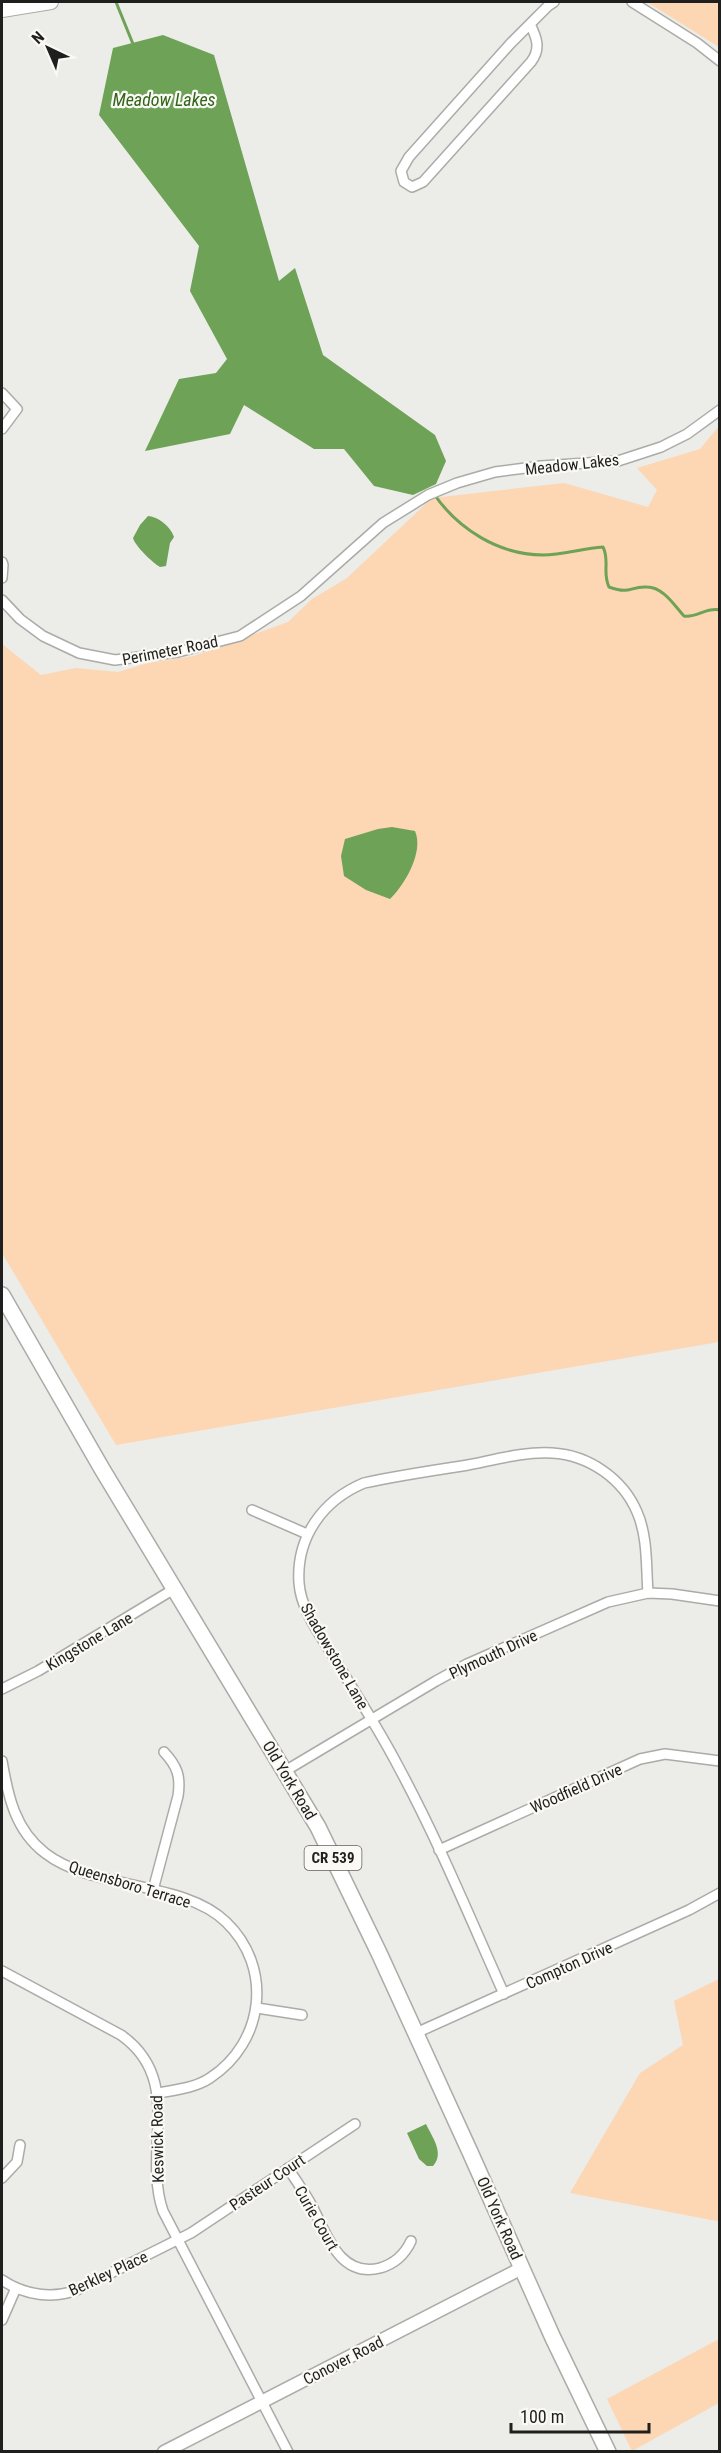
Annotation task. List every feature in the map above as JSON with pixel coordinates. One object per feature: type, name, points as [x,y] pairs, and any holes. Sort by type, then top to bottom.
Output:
[{"type":"main road","points":[[2,10],[51,2]]},
{"type":"main road","name":"Old York Road","points":[[2,1295],[174,1589],[285,1771],[337,1864],[416,2033],[553,2338],[608,2451]]},
{"type":"street","points":[[530,24],[536,37],[537,54],[423,182],[412,187],[404,182],[401,177],[402,166],[530,24],[554,2]]},
{"type":"street","points":[[632,2],[697,43],[720,61]]},
{"type":"street","points":[[2,393],[17,409],[2,429]]},
{"type":"street","name":"Meadow Lakes","points":[[418,500],[439,490],[495,472],[541,466],[618,462],[661,447],[687,434],[720,410]]},
{"type":"street","name":"Perimeter Road","points":[[2,600],[20,619],[43,636],[79,653],[115,660],[178,652],[240,636],[301,596],[383,523],[418,500]]},
{"type":"street","points":[[2,562],[2,578]]},
{"type":"street","name":"Shadowstone Lane","points":[[504,1994],[403,1774],[307,1612],[299,1583],[299,1564],[307,1534],[333,1500],[342,1493],[364,1484],[519,1456],[553,1453],[574,1456],[601,1468],[613,1478],[632,1501],[642,1528],[648,1593]]},
{"type":"street","points":[[252,1510],[307,1534]]},
{"type":"street","name":"Kingstone Lane","points":[[2,1689],[38,1671],[174,1589]]},
{"type":"street","name":"Plymouth Drive","points":[[285,1771],[467,1664],[608,1602],[648,1593],[720,1601]]},
{"type":"street","points":[[153,1890],[180,1782],[176,1766],[164,1752]]},
{"type":"street","name":"Woodfield Drive","points":[[439,1850],[640,1759],[665,1754],[720,1761]]},
{"type":"street","name":"Queensboro Terrace","points":[[2,1761],[13,1811],[24,1830],[45,1853],[73,1869],[153,1890],[206,1908],[222,1918],[236,1933],[254,1967],[257,1979],[257,2008],[244,2043],[224,2067],[198,2084],[158,2093]]},
{"type":"street","name":"Compton Drive","points":[[416,2033],[689,1910],[720,1893]]},
{"type":"street","name":"Keswick Road","points":[[2,1971],[125,2038],[145,2061],[158,2093],[157,2188],[163,2211],[288,2451]]},
{"type":"street","points":[[257,2008],[302,2014]]},
{"type":"street","name":"Pasteur Court","points":[[178,2240],[355,2124]]},
{"type":"street","points":[[2,2178],[17,2162],[20,2145]]},
{"type":"street","name":"Curie Court","points":[[288,2168],[312,2206],[335,2251],[348,2263],[359,2268],[381,2268],[403,2255],[411,2241]]},
{"type":"street","name":"Berkley Place","points":[[2,2280],[16,2288],[46,2295],[71,2292],[178,2240]]},
{"type":"street","name":"Conover Road","points":[[164,2451],[522,2268]]},
{"type":"street","points":[[2,2320],[16,2288]]},
{"type":"shaded area","points":[[647,2],[719,2],[719,47]]},
{"type":"shaded area","points":[[719,426],[719,1342],[116,1445],[2,1253],[2,644],[41,675],[76,668],[118,672],[148,663],[194,656],[288,622],[312,599],[347,578],[432,498],[564,483],[648,507],[657,490],[637,468],[700,449]]},
{"type":"shaded area","points":[[719,1979],[719,2224],[717,2221],[570,2193],[640,2073],[683,2045],[674,2001]]},
{"type":"shaded area","points":[[719,2339],[719,2403],[632,2451],[607,2399]]},
{"type":"water","name":"Meadow Lakes","points":[[163,35],[214,55],[279,281],[295,268],[323,355],[435,435],[446,461],[436,484],[413,495],[374,486],[344,449],[314,449],[244,405],[230,434],[145,451],[179,379],[216,373],[227,359],[190,291],[199,246],[99,115],[113,48]]},
{"type":"water","points":[[148,516],[164,523],[174,537],[170,543],[166,566],[160,567],[153,562],[134,541],[133,538],[140,525]]},
{"type":"water","points":[[392,827],[415,831],[417,848],[412,867],[390,899],[366,890],[344,876],[341,856],[345,839]]},
{"type":"water","points":[[426,2124],[438,2150],[433,2166],[427,2166],[419,2159],[407,2133]]},
{"type":"waterway","points":[[116,2],[133,44]]},
{"type":"waterway","points":[[434,494],[467,529],[496,545],[527,554],[543,555],[603,547],[609,587],[622,590],[653,588],[668,597],[684,616],[715,609],[720,610]]}]
